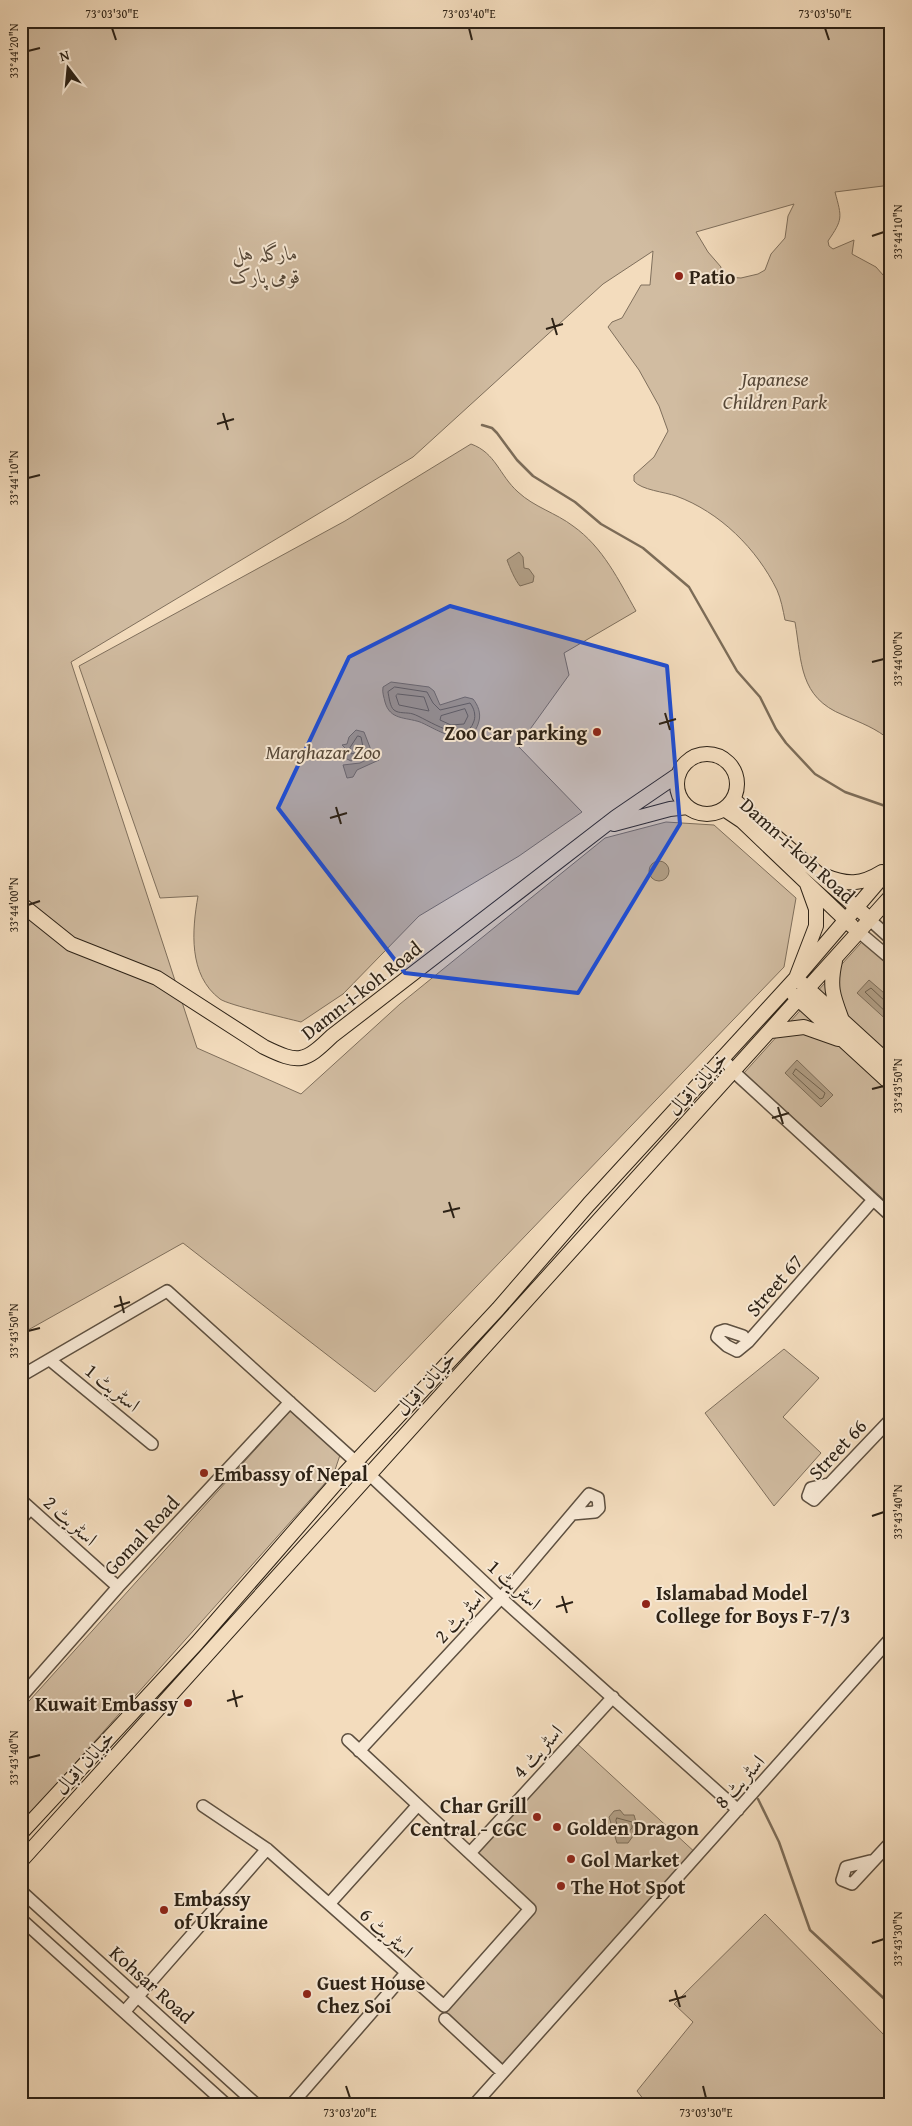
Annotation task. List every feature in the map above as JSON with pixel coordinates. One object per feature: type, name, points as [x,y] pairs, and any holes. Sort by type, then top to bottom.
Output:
[{"type":"main road","points":[[606,826],[670,809],[688,807],[705,814],[728,804],[737,789],[734,769],[718,756],[708,754],[696,756],[686,763],[679,774],[678,792],[688,807]]},
{"type":"main road","name":"Damn-i-koh Road","points":[[21,904],[71,944],[158,978],[264,1047],[279,1055],[303,1059],[313,1055],[332,1036],[606,826],[679,774]]},
{"type":"main road","name":"Damn-i-koh Road","points":[[728,804],[811,878],[857,908],[870,920]]},
{"type":"main road","points":[[891,867],[866,882],[851,884],[811,878],[816,909],[816,926],[796,978],[803,994],[846,1042],[891,1084]]},
{"type":"main road","name":"خیابان اقبال","points":[[21,1833],[197,1643],[356,1462],[498,1309],[722,1057],[796,978],[891,867]]},
{"type":"main road","name":"Damn-i-koh Road","points":[[811,878],[846,921]]},
{"type":"main road","name":"خیابان اقبال","points":[[21,1861],[371,1476],[803,994],[835,961],[891,896]]},
{"type":"main road","points":[[846,921],[859,932]]},
{"type":"main road","points":[[835,961],[830,981],[843,1023]]},
{"type":"main road","points":[[786,988],[803,994],[843,1023],[891,1065]]},
{"type":"main road","points":[[771,1031],[804,1027],[846,1042]]},
{"type":"street","points":[[870,920],[891,939]]},
{"type":"street","points":[[859,932],[891,959]]},
{"type":"street","points":[[722,1057],[734,1072],[891,1216]]},
{"type":"street","name":"Street 67","points":[[744,1336],[726,1330],[719,1332],[717,1337],[727,1346],[737,1351],[748,1342],[873,1200]]},
{"type":"street","name":"اسٹریٹ 1","points":[[152,1444],[50,1360],[167,1291],[356,1462],[502,1598],[738,1810]]},
{"type":"street","points":[[21,1376],[50,1360]]},
{"type":"street","name":"Gomal Road","points":[[21,1697],[118,1587],[290,1402]]},
{"type":"street","name":"Street 66","points":[[828,1484],[811,1488],[808,1496],[814,1500],[891,1419]]},
{"type":"street","name":"اسٹریٹ 2","points":[[358,1750],[502,1598],[588,1494],[598,1498],[599,1508],[595,1512],[572,1514]]},
{"type":"street","name":"اسٹریٹ 2","points":[[21,1500],[118,1587]]},
{"type":"street","points":[[21,1519],[30,1509]]},
{"type":"street","name":"اسٹریٹ 8","points":[[474,2105],[891,1638]]},
{"type":"street","name":"اسٹریٹ 4","points":[[470,1853],[612,1697]]},
{"type":"street","points":[[348,1740],[470,1853]]},
{"type":"street","points":[[329,1904],[418,1805]]},
{"type":"street","name":"اسٹریٹ 6","points":[[203,1806],[267,1849],[444,2006],[530,1909],[470,1853]]},
{"type":"street","points":[[870,1861],[846,1867],[842,1880],[852,1884],[891,1842]]},
{"type":"street","points":[[125,2011],[137,1995],[267,1849]]},
{"type":"street","name":"Kohsar Road","points":[[21,1891],[257,2105]]},
{"type":"street","name":"Kohsar Road","points":[[21,1919],[125,2011],[224,2104]]},
{"type":"street","points":[[291,2105],[406,1973]]},
{"type":"street","points":[[445,2019],[502,2072]]},
{"type":"street","points":[[224,2104],[237,2087]]},
{"type":"highlighted area","points":[[450,606],[667,666],[680,824],[578,993],[405,973],[278,808],[349,657]]},
{"type":"green space","name":"مارگلہ ہل قومی پارک","points":[[21,21],[891,21],[891,185],[835,192],[840,218],[828,241],[829,246],[833,249],[854,240],[852,254],[876,267],[891,284],[891,741],[874,729],[829,708],[818,699],[805,677],[795,622],[785,620],[778,593],[769,575],[748,546],[708,512],[676,496],[642,487],[634,481],[634,475],[654,457],[668,431],[659,406],[639,370],[608,327],[612,322],[622,318],[641,285],[650,285],[653,251],[603,284],[413,457],[71,662],[197,1048],[301,1094],[400,1004],[605,838],[666,822],[714,825],[796,898],[784,967],[375,1392],[183,1243],[21,1334]],"holes":[[[794,204],[788,216],[785,238],[771,254],[765,270],[758,274],[741,278],[724,277],[720,272],[721,267],[708,252],[696,232]]]},
{"type":"green space","name":"Marghazar Zoo","points":[[471,444],[492,459],[524,497],[566,521],[584,534],[602,554],[617,576],[636,611],[564,653],[569,675],[518,746],[582,812],[519,856],[419,916],[343,994],[301,1022],[225,1002],[210,989],[202,978],[197,965],[194,923],[198,896],[160,898],[79,666],[345,521]]},
{"type":"green space","points":[[869,934],[891,954],[891,1206],[744,1073]]},
{"type":"green space","points":[[784,1349],[819,1378],[783,1417],[821,1453],[774,1506],[705,1413]]},
{"type":"green space","points":[[290,1411],[340,1455],[334,1473],[21,1824],[21,1710]]},
{"type":"green space","points":[[573,1740],[698,1855],[502,2072],[445,2019],[444,2006],[530,1909],[470,1853]]},
{"type":"green space","points":[[765,1914],[891,2042],[891,2105],[648,2105],[637,2091],[693,2022],[674,2004]]},
{"type":"water","points":[[519,552],[523,557],[524,568],[529,569],[534,576],[533,582],[520,586],[507,560]]},
{"type":"water","points":[[391,682],[429,687],[434,691],[440,705],[465,697],[473,699],[478,706],[480,715],[475,731],[469,736],[452,736],[420,722],[394,715],[387,708],[383,693],[383,687]]},
{"type":"water","points":[[356,730],[364,732],[371,750],[376,753],[379,760],[357,770],[353,777],[347,778],[343,765],[360,763],[372,757],[365,752],[364,757],[351,761],[343,757],[342,751],[345,748],[342,745],[347,744],[349,737]]},
{"type":"water","points":[[655,861],[663,861],[669,867],[669,875],[663,881],[655,881],[649,875],[649,867]]},
{"type":"water","points":[[869,980],[891,999],[891,1024],[857,993]]},
{"type":"water","points":[[797,1060],[833,1095],[821,1107],[785,1073]]},
{"type":"water","points":[[620,1810],[624,1815],[634,1815],[638,1829],[628,1843],[617,1843],[609,1817],[614,1811]]},
{"type":"waterway","points":[[482,425],[492,428],[517,460],[533,476],[575,502],[601,524],[643,548],[689,587],[737,671],[760,697],[776,729],[786,743],[815,774],[845,792],[891,808]]},
{"type":"waterway","points":[[758,1799],[779,1842],[810,1930],[891,2005]]},
{"type":"place","name":"Patio","points":[[679,276]]},
{"type":"place","name":"Zoo Car parking","points":[[597,732]]},
{"type":"place","name":"Embassy of Nepal","points":[[204,1473]]},
{"type":"place","name":"Islamabad Model College for Boys F-7/3","points":[[646,1604]]},
{"type":"place","name":"Kuwait Embassy","points":[[188,1703]]},
{"type":"place","name":"Char Grill Central - CGC","points":[[537,1817]]},
{"type":"place","name":"Golden Dragon","points":[[557,1827]]},
{"type":"place","name":"Gol Market","points":[[571,1859]]},
{"type":"place","name":"The Hot Spot","points":[[561,1886]]},
{"type":"place","name":"Embassy of Ukraine","points":[[164,1910]]},
{"type":"place","name":"Guest House Chez Soi","points":[[307,1994]]},
{"type":"park label","name":"Japanese Children Park","points":[[775,390]]}]
